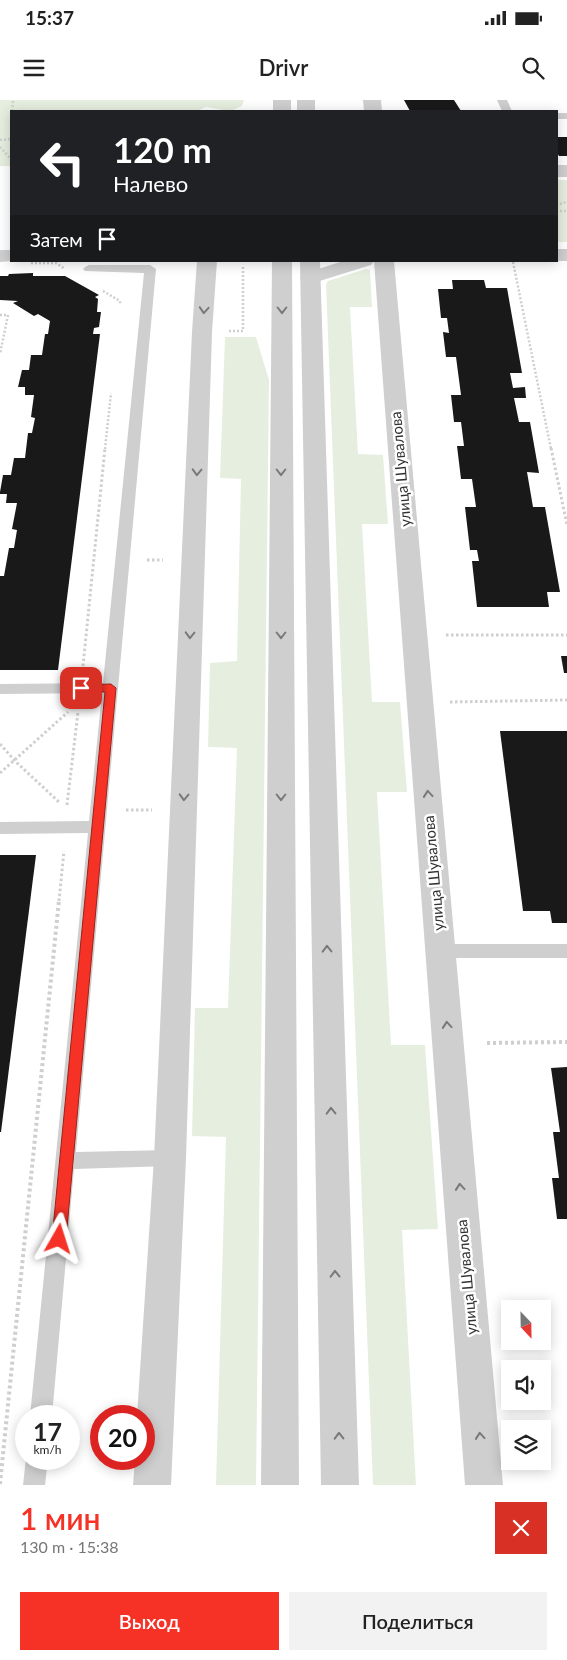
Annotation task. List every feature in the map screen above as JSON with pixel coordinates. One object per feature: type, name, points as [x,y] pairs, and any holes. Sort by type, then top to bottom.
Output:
[{"type":"street","points":[[152,1485],[170,1158],[201,362],[207,262]]},
{"type":"street","points":[[280,1485],[282,262]]},
{"type":"street","points":[[340,1485],[310,270],[358,262]]},
{"type":"street","name":"улица Шувалова","points":[[384,262],[484,1485]]},
{"type":"lane","points":[[42,1405],[150,269],[89,269]]},
{"type":"lane","points":[[0,689],[80,695],[111,688]]},
{"type":"lane","points":[[0,828],[97,827]]},
{"type":"lane","points":[[440,951],[567,952]]},
{"type":"lane","points":[[66,1161],[170,1158]]},
{"type":"lane","points":[[34,1485],[36,1470]]},
{"type":"path","points":[[0,147],[10,158]]},
{"type":"path","points":[[38,262],[56,264],[71,272]]},
{"type":"path","points":[[513,262],[567,525]]},
{"type":"path","points":[[95,286],[120,301],[120,311]]},
{"type":"path","points":[[0,315],[8,315],[0,354]]},
{"type":"path","points":[[0,744],[15,761],[67,810],[112,388]]},
{"type":"path","points":[[444,635],[567,635]]},
{"type":"path","points":[[0,773],[15,761],[80,695]]},
{"type":"path","points":[[440,702],[567,700]]},
{"type":"path","points":[[0,1484],[67,828]]},
{"type":"path","points":[[487,1043],[567,1042]]},
{"type":"green space","points":[[0,100],[244,100],[242,106],[232,110],[206,107],[199,110],[10,110],[10,166],[0,166]]},
{"type":"green space","points":[[558,180],[567,180],[567,242],[558,242]]},
{"type":"green space","points":[[366,269],[370,270],[372,307],[350,307],[358,454],[383,455],[388,524],[362,524],[372,702],[400,702],[407,792],[377,792],[391,1045],[425,1045],[438,1229],[402,1230],[416,1485],[373,1485],[326,284],[328,281]]},
{"type":"green space","points":[[225,337],[256,337],[269,380],[256,1485],[216,1485],[226,1137],[192,1136],[195,1008],[228,1008],[237,748],[208,747],[210,663],[237,661],[241,479],[220,478]]},
{"type":"building","points":[[404,100],[454,100],[460,110],[409,110]]},
{"type":"building","points":[[558,137],[567,137],[567,156],[559,156]]},
{"type":"building","points":[[33,273],[33,276],[65,276],[99,295],[95,297],[98,299],[97,312],[101,312],[99,327],[94,328],[93,334],[100,334],[58,670],[0,670],[0,576],[4,576],[9,548],[14,548],[17,530],[12,529],[17,503],[6,503],[7,494],[0,494],[0,492],[3,475],[11,475],[14,458],[25,458],[28,433],[32,433],[35,418],[31,417],[34,395],[25,395],[25,387],[18,387],[22,370],[29,370],[31,355],[42,355],[45,334],[48,334],[50,321],[38,314],[34,316],[13,303],[18,301],[0,300],[0,276]]},
{"type":"building","points":[[452,280],[484,280],[486,288],[507,288],[522,373],[510,373],[513,388],[525,387],[526,398],[514,398],[519,422],[530,422],[539,473],[527,472],[533,507],[545,507],[560,592],[547,592],[549,607],[477,607],[472,561],[479,561],[477,550],[470,550],[465,507],[476,507],[472,479],[461,479],[457,446],[464,446],[461,422],[454,422],[451,395],[461,395],[456,357],[446,357],[443,332],[449,333],[447,318],[441,318],[438,289],[453,289]]},
{"type":"building","points":[[561,656],[567,656],[567,673],[564,673]]},
{"type":"building","points":[[500,731],[567,731],[567,923],[552,923],[550,911],[523,911]]},
{"type":"building","points":[[0,855],[36,855],[1,1132],[0,1132]]},
{"type":"building","points":[[567,1067],[567,1219],[557,1219],[552,1178],[559,1178],[553,1132],[560,1132],[551,1068]]},
{"type":"route","points":[[59,1239],[111,688],[81,688]]}]
